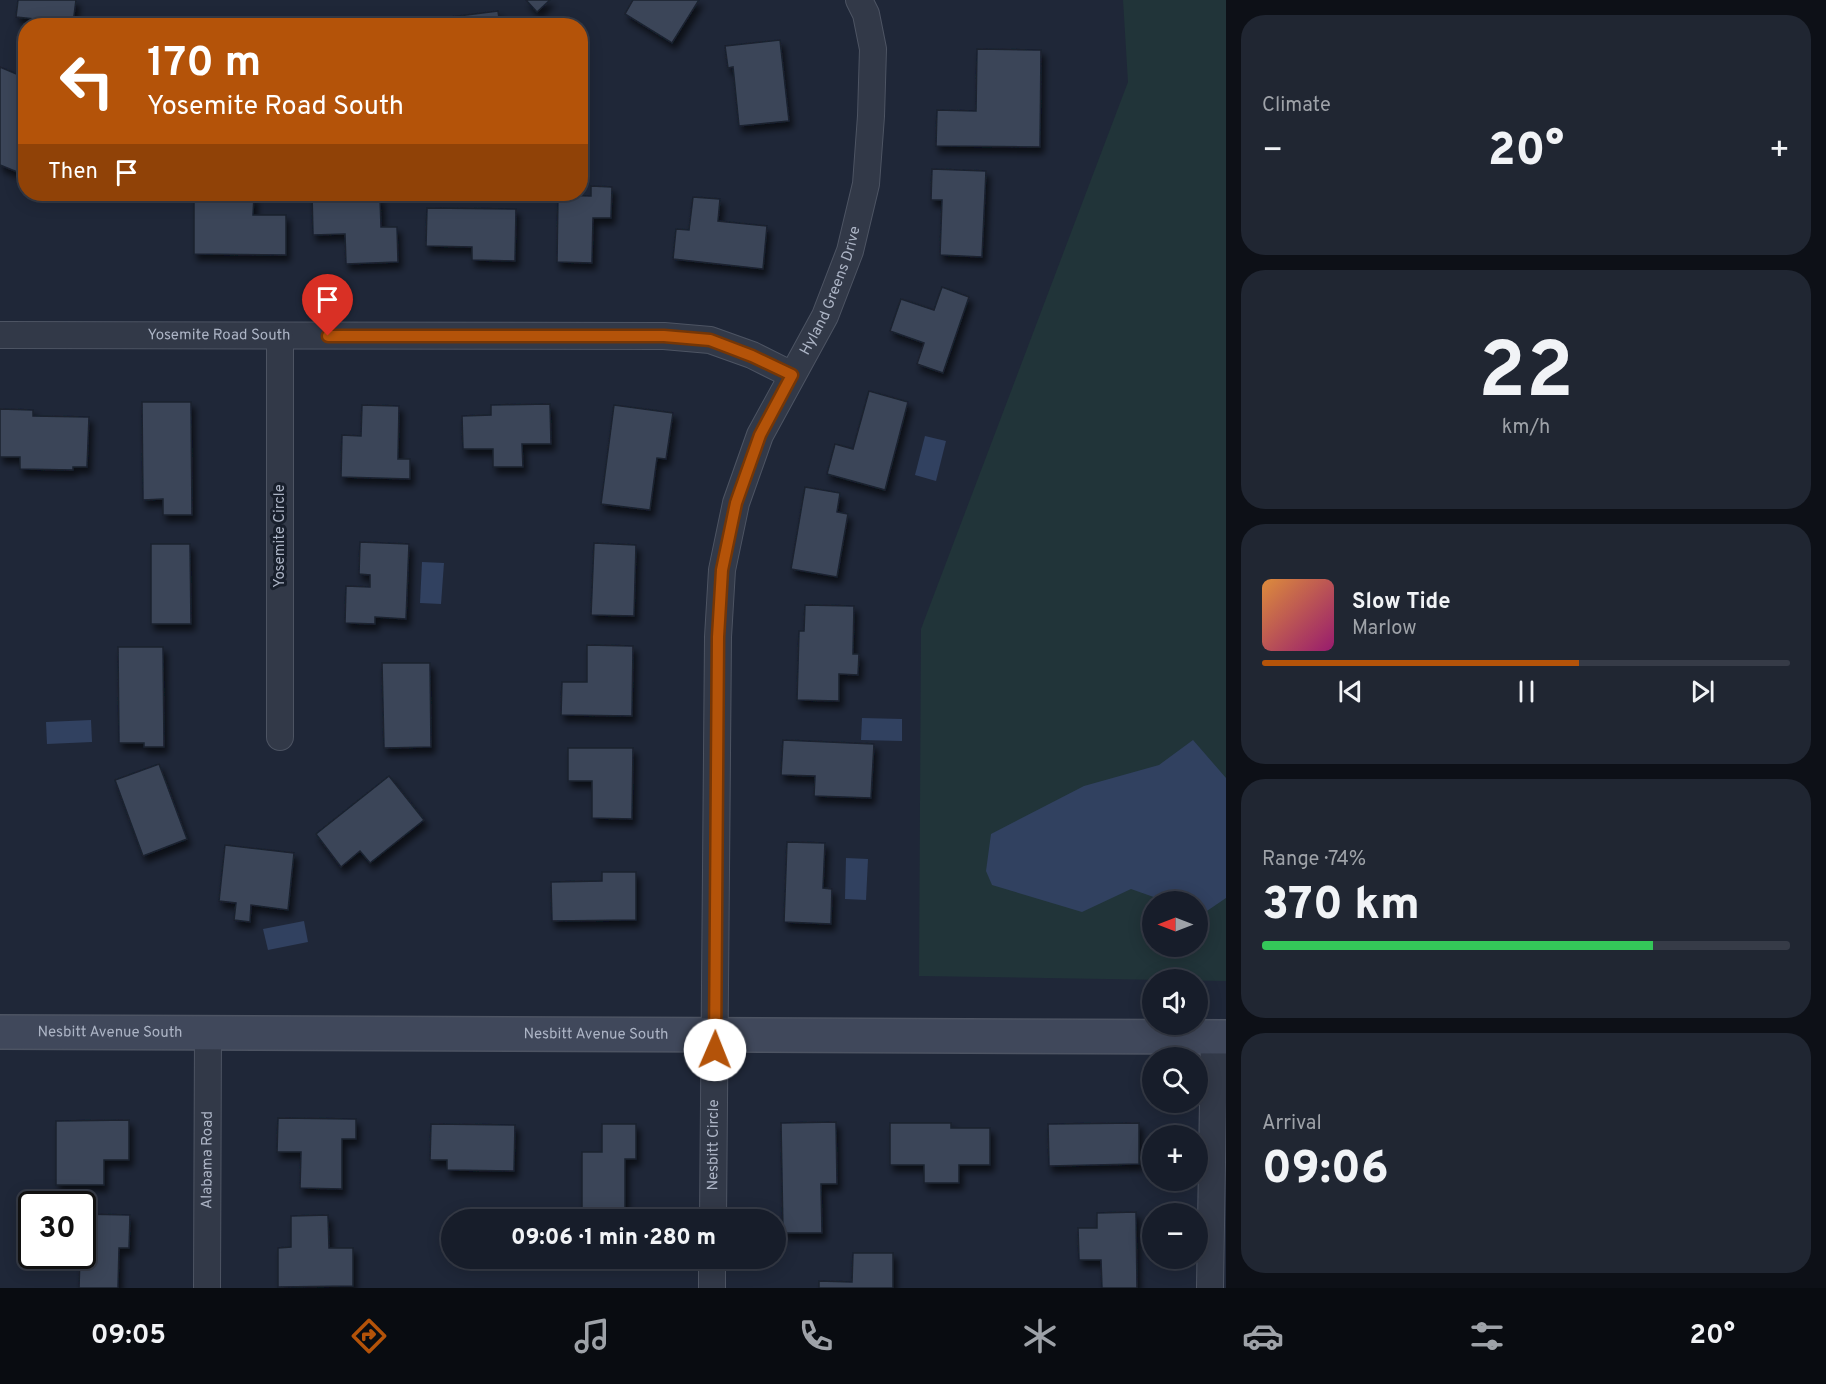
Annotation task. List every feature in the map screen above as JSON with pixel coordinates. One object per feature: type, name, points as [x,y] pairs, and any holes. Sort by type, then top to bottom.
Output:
[{"type":"street","name":"Hyland Greens Drive","points":[[715,1034],[718,637],[722,570],[736,503],[760,435],[825,316],[850,251],[866,183],[871,116],[873,49],[866,14],[859,0]]},
{"type":"street","name":"Yosemite Road South","points":[[0,336],[664,336],[710,340],[792,375]]},
{"type":"street","name":"Yosemite Circle","points":[[280,336],[280,737]]},
{"type":"street","name":"Nesbitt Avenue South","points":[[0,1032],[1220,1036]]},
{"type":"street","name":"Alabama Road","points":[[207,1288],[208,1032]]},
{"type":"street","name":"Nesbitt Circle","points":[[713,1209],[715,1034]]},
{"type":"street","points":[[1210,1288],[1220,1036]]},
{"type":"street","points":[[712,1269],[712,1288]]},
{"type":"green space","points":[[1123,0],[1226,0],[1226,981],[1208,981],[1208,969],[1142,969],[1142,980],[919,976],[921,629],[1128,82]]},
{"type":"water","points":[[925,436],[946,441],[936,481],[915,475]]},
{"type":"water","points":[[422,562],[444,563],[441,604],[420,603]]},
{"type":"water","points":[[862,718],[902,719],[902,741],[861,740]]},
{"type":"water","points":[[91,720],[92,742],[47,744],[46,722]]},
{"type":"water","points":[[1193,740],[1226,778],[1226,898],[1208,910],[1208,891],[1142,891],[1142,893],[1131,889],[1082,912],[992,885],[986,871],[991,834],[1084,786],[1159,765]]},
{"type":"water","points":[[846,858],[868,859],[866,900],[845,899]]},
{"type":"water","points":[[304,921],[308,942],[268,950],[263,929]]},
{"type":"building","points":[[18,0],[76,0],[74,18],[16,17]]},
{"type":"building","points":[[526,0],[550,0],[537,12]]},
{"type":"building","points":[[633,0],[699,0],[672,43],[625,14]]},
{"type":"building","points":[[498,11],[499,18],[443,18]]},
{"type":"building","points":[[410,17],[410,18],[313,18]]},
{"type":"building","points":[[780,40],[789,121],[739,126],[733,67],[728,68],[725,46]]},
{"type":"building","points":[[977,49],[1041,50],[1040,147],[936,146],[937,110],[976,111]]},
{"type":"building","points":[[0,67],[18,75],[18,172],[0,165]]},
{"type":"building","points":[[932,169],[986,171],[982,257],[940,255],[942,200],[931,200]]},
{"type":"building","points":[[591,186],[612,187],[611,218],[593,218],[592,263],[557,262],[558,201],[588,201],[588,196],[591,196]]},
{"type":"building","points":[[693,197],[720,199],[718,221],[767,226],[763,269],[673,259],[676,229],[689,230]]},
{"type":"building","points":[[194,201],[254,201],[253,215],[286,215],[286,255],[194,254]]},
{"type":"building","points":[[312,201],[380,201],[381,227],[397,227],[398,262],[346,264],[345,234],[313,235]]},
{"type":"building","points":[[427,208],[516,209],[515,261],[472,260],[472,247],[426,246]]},
{"type":"building","points":[[942,287],[969,297],[943,373],[917,364],[924,343],[890,331],[901,299],[934,310]]},
{"type":"building","points":[[869,391],[908,402],[885,490],[827,474],[835,444],[853,449]]},
{"type":"building","points":[[142,402],[191,402],[192,515],[163,515],[163,499],[143,500]]},
{"type":"building","points":[[550,404],[551,444],[522,444],[523,467],[493,467],[493,449],[463,449],[462,416],[491,415],[491,405]]},
{"type":"building","points":[[362,405],[399,406],[398,459],[410,459],[410,479],[341,477],[342,435],[361,436]]},
{"type":"building","points":[[614,405],[673,413],[666,459],[657,458],[650,510],[601,504]]},
{"type":"building","points":[[0,409],[33,410],[33,416],[89,417],[87,467],[73,467],[73,470],[20,469],[20,457],[0,457]]},
{"type":"building","points":[[805,487],[840,493],[837,512],[848,514],[837,577],[791,569]]},
{"type":"building","points":[[360,542],[409,544],[406,619],[375,617],[375,624],[345,623],[346,586],[370,587],[370,575],[359,574]]},
{"type":"building","points":[[594,543],[636,545],[634,616],[591,615]]},
{"type":"building","points":[[151,544],[190,544],[191,624],[151,624]]},
{"type":"building","points":[[805,605],[854,606],[853,654],[859,654],[858,675],[839,674],[839,701],[797,700],[799,631],[804,631]]},
{"type":"building","points":[[587,645],[633,646],[632,716],[561,715],[562,682],[587,682]]},
{"type":"building","points":[[118,647],[163,647],[164,747],[144,747],[144,743],[119,743]]},
{"type":"building","points":[[382,663],[430,663],[431,747],[384,748]]},
{"type":"building","points":[[783,740],[874,744],[871,798],[814,796],[815,776],[781,775]]},
{"type":"building","points":[[568,748],[633,748],[632,819],[592,818],[592,781],[568,781]]},
{"type":"building","points":[[159,764],[187,839],[143,856],[115,780]]},
{"type":"building","points":[[389,776],[424,820],[370,863],[360,851],[341,867],[316,834]]},
{"type":"building","points":[[787,842],[825,843],[823,888],[832,889],[831,924],[784,922]]},
{"type":"building","points":[[225,845],[294,853],[288,910],[251,905],[250,922],[234,920],[236,903],[219,901]]},
{"type":"building","points":[[602,872],[636,872],[636,920],[552,921],[551,882],[602,881]]},
{"type":"building","points":[[278,1118],[356,1119],[356,1139],[342,1139],[342,1189],[300,1188],[301,1152],[277,1152]]},
{"type":"building","points":[[129,1120],[129,1160],[104,1160],[104,1185],[56,1185],[56,1121]]},
{"type":"building","points":[[836,1122],[837,1184],[821,1184],[822,1233],[786,1233],[786,1209],[783,1209],[781,1123]]},
{"type":"building","points":[[890,1123],[951,1123],[951,1128],[990,1128],[990,1165],[959,1165],[959,1183],[924,1183],[924,1165],[890,1165]]},
{"type":"building","points":[[1139,1123],[1139,1164],[1049,1166],[1048,1124]]},
{"type":"building","points":[[431,1124],[515,1125],[514,1171],[447,1170],[447,1160],[430,1160]]},
{"type":"building","points":[[602,1124],[636,1124],[636,1159],[625,1159],[625,1209],[582,1209],[582,1152],[602,1152]]},
{"type":"building","points":[[1136,1212],[1137,1288],[1102,1288],[1101,1260],[1079,1260],[1078,1228],[1097,1228],[1097,1213]]},
{"type":"building","points":[[96,1214],[130,1215],[129,1248],[119,1248],[118,1288],[79,1288],[80,1269],[96,1269]]},
{"type":"building","points":[[328,1215],[329,1248],[353,1248],[353,1286],[278,1287],[278,1248],[291,1247],[291,1216]]},
{"type":"building","points":[[853,1253],[893,1253],[893,1288],[819,1288],[819,1281],[852,1282]]},
{"type":"route","points":[[328,336],[664,336],[710,340],[792,375],[760,435],[736,503],[722,570],[718,637],[715,1050]]}]
